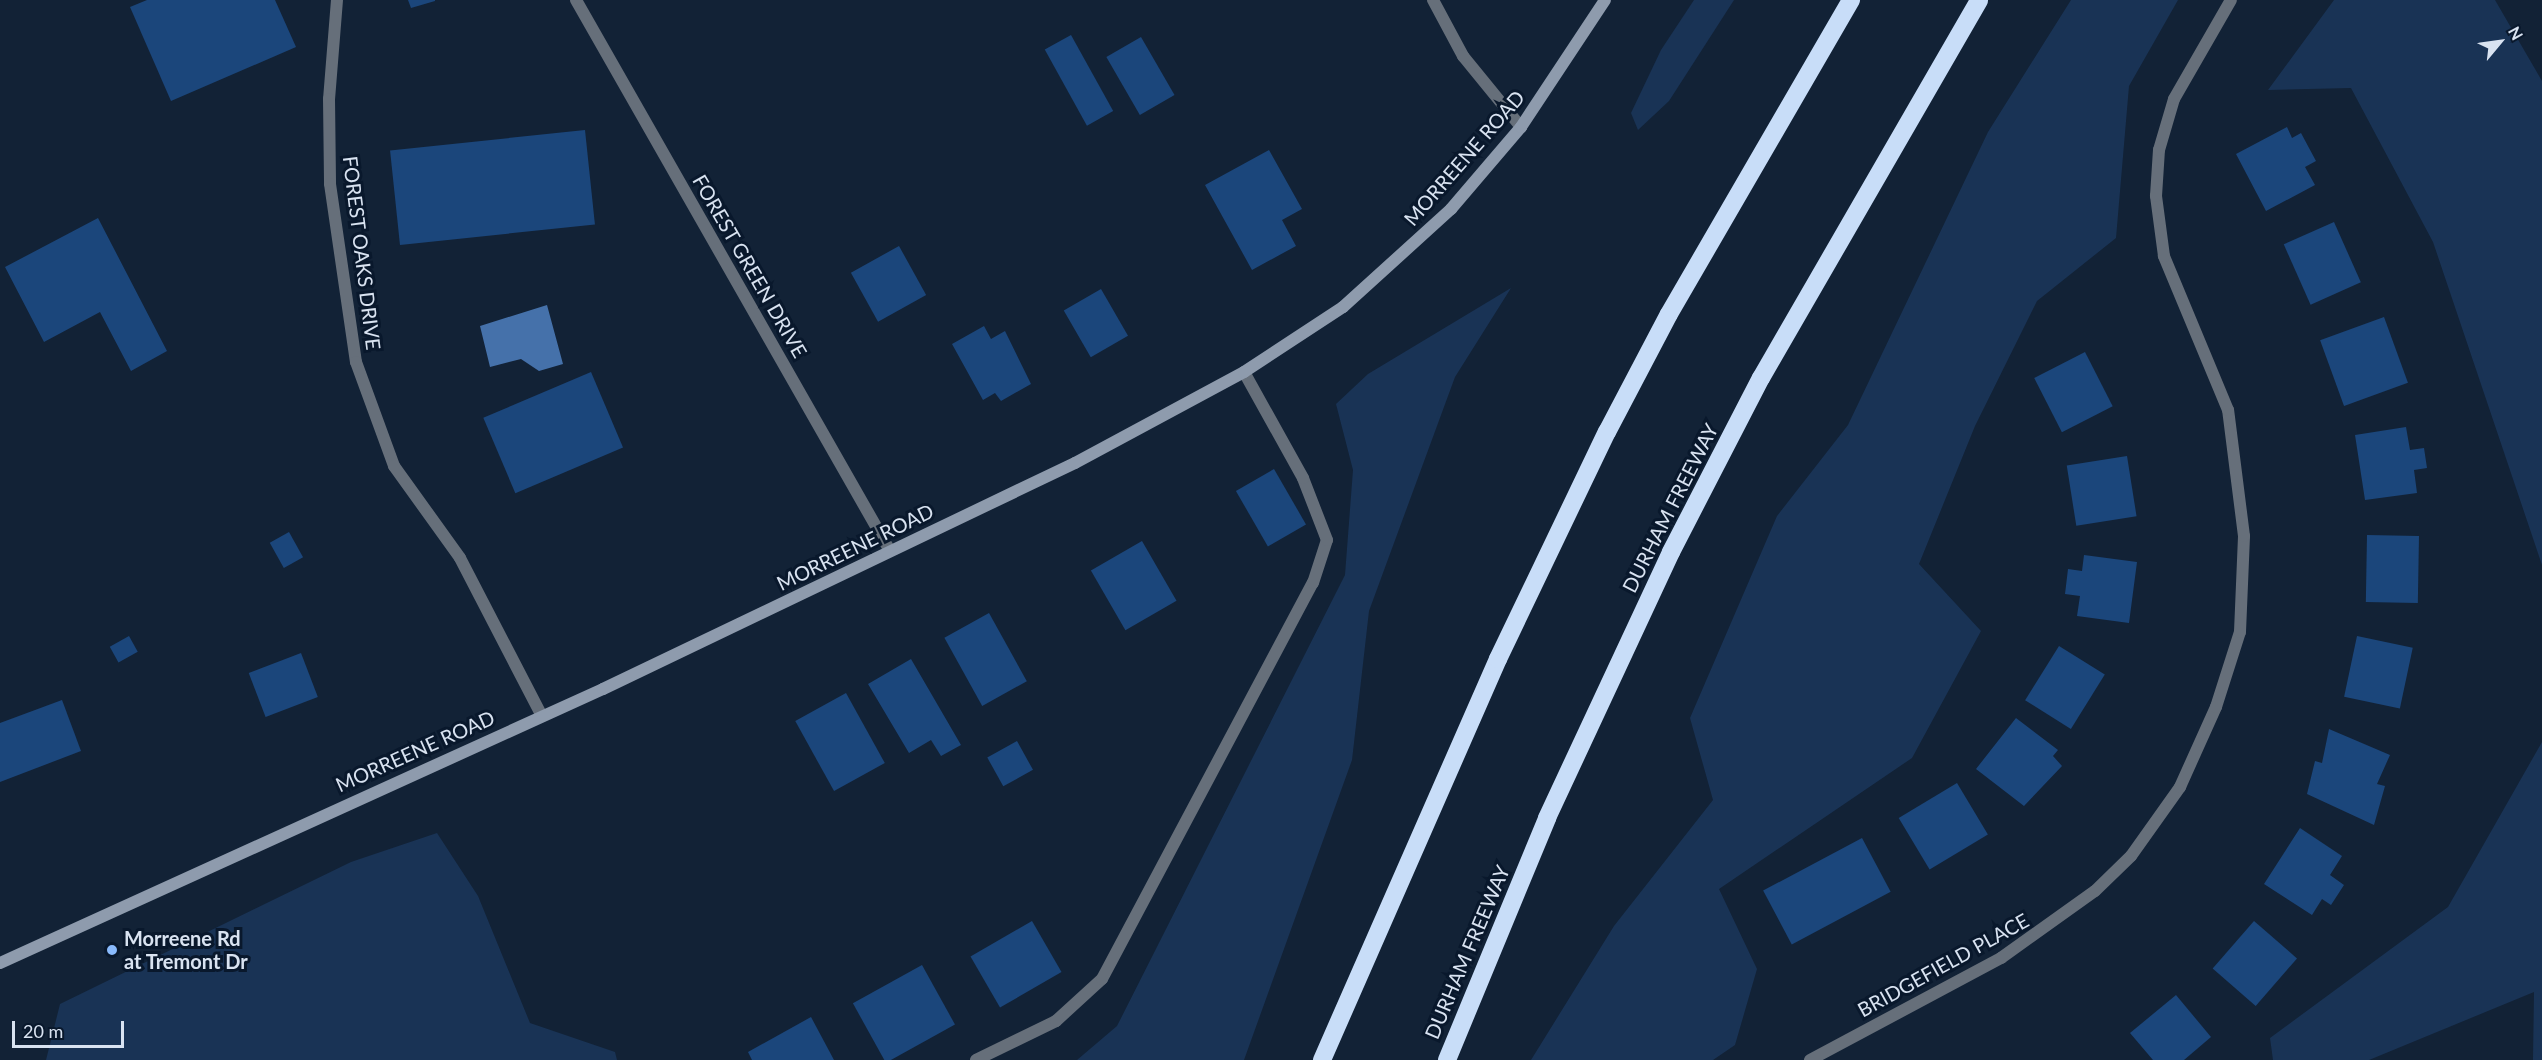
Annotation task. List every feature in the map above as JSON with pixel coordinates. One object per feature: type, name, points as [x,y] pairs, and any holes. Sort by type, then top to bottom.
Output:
[{"type":"highway","points":[[1322,1060],[1498,659],[1607,432],[1674,304],[1851,0]]},
{"type":"highway","name":"DURHAM FREEWAY","points":[[1447,1060],[1548,818],[1671,552],[1761,378],[1979,0]]},
{"type":"street","name":"FOREST OAKS DRIVE","points":[[337,0],[329,99],[330,184],[356,362],[394,466],[460,558],[542,716]]},
{"type":"street","name":"FOREST GREEN DRIVE","points":[[576,0],[890,551]]},
{"type":"street","points":[[1433,0],[1463,56],[1521,127]]},
{"type":"street","name":"MORREENE ROAD","points":[[0,963],[542,716],[890,551],[1075,463],[1244,372],[1382,274],[1451,209],[1521,127],[1605,0]]},
{"type":"street","name":"BRIDGEFIELD PLACE","points":[[1810,1060],[2001,958],[2095,891],[2131,856],[2180,787],[2216,707],[2240,632],[2244,536],[2228,410],[2164,256],[2156,196],[2159,150],[2174,99],[2231,0]]},
{"type":"street","points":[[976,1060],[1056,1021],[1102,979],[1313,582],[1327,540],[1303,478],[1244,372]]},
{"type":"shaded area","points":[[1694,0],[1734,0],[1669,101],[1638,130],[1631,113],[1661,50]]},
{"type":"shaded area","points":[[2071,0],[2178,0],[2129,86],[2116,238],[2037,301],[1975,426],[1919,564],[1981,631],[1912,758],[1719,889],[1757,969],[1735,1045],[1713,1060],[1531,1060],[1614,926],[1713,800],[1690,718],[1777,516],[1848,425],[1988,132]]},
{"type":"shaded area","points":[[2334,0],[2495,0],[2542,81],[2542,565],[2433,242],[2351,88],[2268,90]]},
{"type":"shaded area","points":[[1511,288],[1455,377],[1369,611],[1352,760],[1244,1060],[1077,1060],[1117,1026],[1345,575],[1353,470],[1336,404],[1368,374]]},
{"type":"shaded area","points":[[547,305],[563,364],[539,371],[521,359],[490,367],[480,326]]},
{"type":"shaded area","points":[[2542,742],[2542,1060],[2533,1060],[2534,992],[2369,1060],[2273,1060],[2270,1038],[2448,907]]},
{"type":"shaded area","points":[[437,833],[478,896],[530,1023],[615,1052],[617,1060],[46,1060],[60,1004],[351,862]]},
{"type":"building","points":[[147,0],[275,0],[296,47],[171,101],[130,7]]},
{"type":"building","points":[[408,0],[435,0],[435,1],[411,8]]},
{"type":"building","points":[[1071,35],[1113,111],[1087,126],[1045,50]]},
{"type":"building","points":[[1141,37],[1174,95],[1140,115],[1106,57]]},
{"type":"building","points":[[2287,127],[2292,138],[2301,133],[2316,161],[2305,167],[2315,185],[2266,211],[2236,154]]},
{"type":"building","points":[[585,130],[595,224],[400,245],[390,150]]},
{"type":"building","points":[[1269,150],[1302,209],[1282,220],[1296,246],[1252,270],[1205,185]]},
{"type":"building","points":[[98,218],[167,351],[131,371],[100,312],[44,342],[5,267]]},
{"type":"building","points":[[2334,222],[2361,282],[2311,305],[2284,244]]},
{"type":"building","points":[[899,246],[926,295],[878,322],[851,273]]},
{"type":"building","points":[[1101,289],[1128,336],[1091,357],[1064,310]]},
{"type":"building","points":[[2384,317],[2408,383],[2344,406],[2320,340]]},
{"type":"building","points":[[984,326],[991,339],[1005,331],[1031,384],[1001,401],[995,393],[983,400],[952,344]]},
{"type":"building","points":[[2085,352],[2113,406],[2062,432],[2034,378]]},
{"type":"building","points":[[591,372],[623,447],[515,493],[483,418]]},
{"type":"building","points":[[2406,427],[2410,450],[2424,448],[2427,468],[2414,470],[2417,493],[2365,500],[2355,435]]},
{"type":"building","points":[[2127,456],[2137,516],[2076,526],[2067,466]]},
{"type":"building","points":[[1274,469],[1306,524],[1268,546],[1236,491]]},
{"type":"building","points":[[289,532],[303,557],[284,568],[270,543]]},
{"type":"building","points":[[2367,535],[2419,536],[2418,603],[2366,602]]},
{"type":"building","points":[[1142,541],[1176,601],[1125,630],[1091,570]]},
{"type":"building","points":[[2084,555],[2137,562],[2129,623],[2077,616],[2080,596],[2065,594],[2068,569],[2082,571]]},
{"type":"building","points":[[989,613],[1027,681],[982,706],[944,638]]},
{"type":"building","points":[[129,636],[138,652],[118,662],[110,647]]},
{"type":"building","points":[[2357,636],[2413,648],[2400,708],[2344,697]]},
{"type":"building","points":[[2059,646],[2105,675],[2071,729],[2025,700]]},
{"type":"building","points":[[301,653],[318,697],[266,717],[249,673]]},
{"type":"building","points":[[911,659],[961,745],[941,756],[931,740],[909,753],[868,684]]},
{"type":"building","points":[[846,693],[885,763],[834,791],[795,721]]},
{"type":"building","points":[[62,700],[81,751],[0,782],[0,723]]},
{"type":"building","points":[[2016,718],[2058,750],[2053,756],[2062,766],[2024,806],[1976,769]]},
{"type":"building","points":[[2329,729],[2390,755],[2377,784],[2385,786],[2374,825],[2307,794],[2315,761],[2322,763]]},
{"type":"building","points":[[1017,741],[1033,770],[1003,786],[987,757]]},
{"type":"building","points":[[1957,783],[1988,834],[1930,869],[1899,818]]},
{"type":"building","points":[[2300,828],[2342,856],[2330,875],[2344,885],[2331,905],[2322,899],[2312,915],[2264,884]]},
{"type":"building","points":[[1862,838],[1891,892],[1792,944],[1763,891]]},
{"type":"building","points":[[1032,921],[1062,972],[1000,1008],[971,956]]},
{"type":"building","points":[[2254,921],[2297,958],[2256,1006],[2213,969]]},
{"type":"building","points":[[922,965],[955,1024],[891,1060],[884,1060],[853,1003]]},
{"type":"building","points":[[2176,995],[2211,1037],[2184,1060],[2153,1060],[2130,1033]]},
{"type":"building","points":[[811,1017],[834,1060],[752,1060],[748,1052]]},
{"type":"place","name":"Morreene Rd at Tremont Dr","points":[[112,950]]}]
